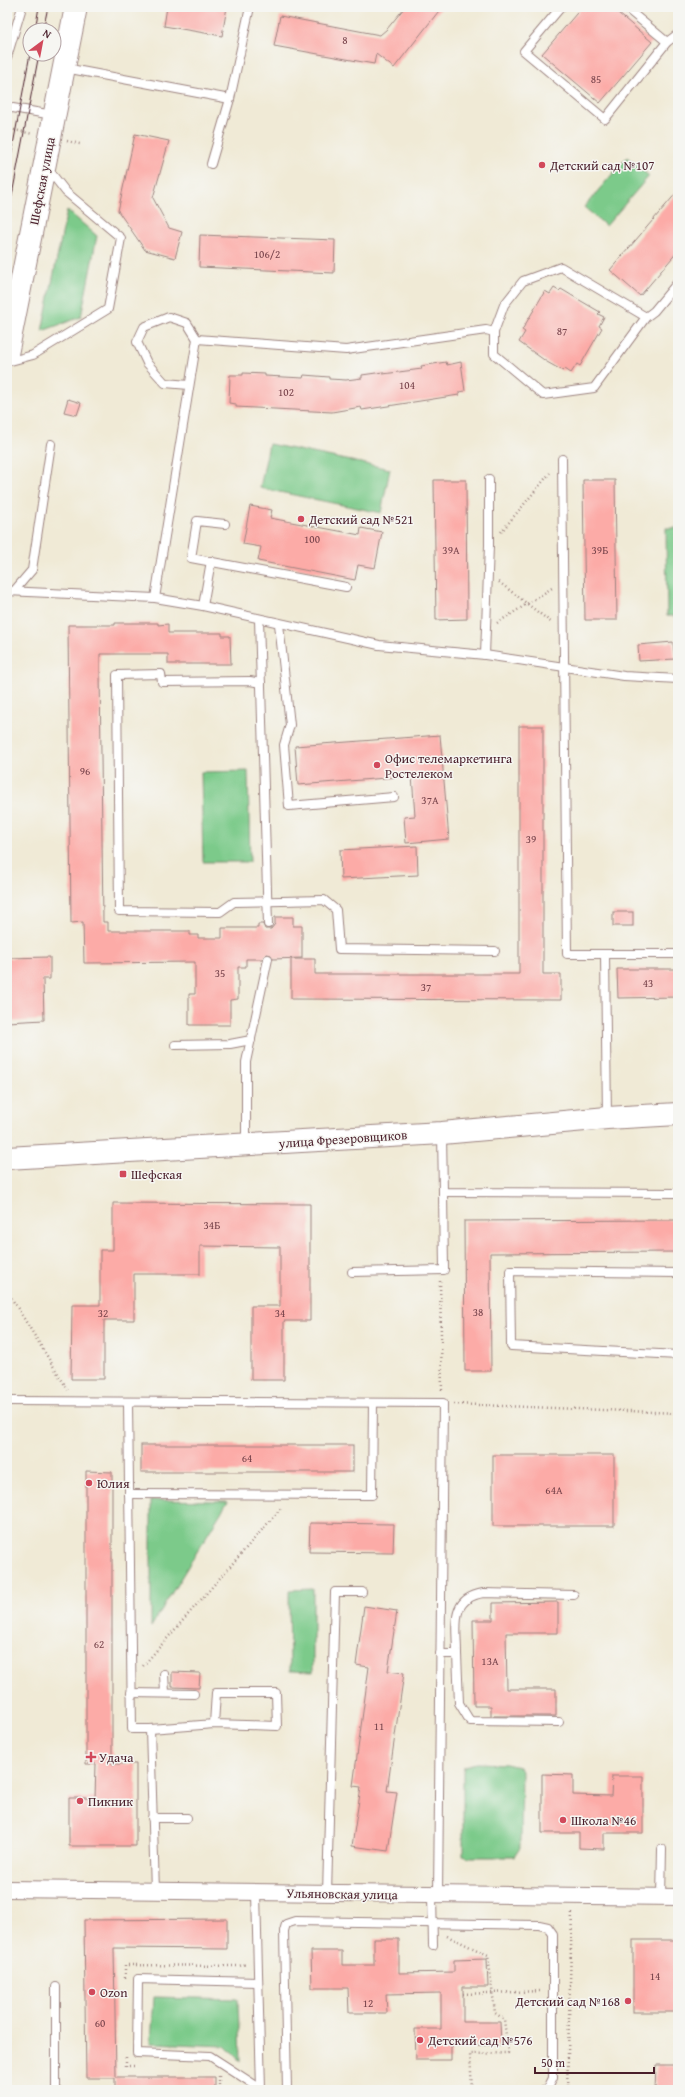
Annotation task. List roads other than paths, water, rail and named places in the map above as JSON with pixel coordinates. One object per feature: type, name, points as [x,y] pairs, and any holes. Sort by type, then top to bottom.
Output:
[{"type":"main road","name":"Шефская улица","points":[[7,354],[46,166],[76,7]]},
{"type":"main road","name":"улица Фрезеровщиков","points":[[7,1158],[442,1133],[607,1118],[678,1114]]},
{"type":"street","name":"Ульяновская улица","points":[[7,1889],[678,1897]]},
{"type":"lane","points":[[7,56],[22,7]]},
{"type":"lane","points":[[211,164],[230,99],[250,7]]},
{"type":"lane","points":[[561,7],[524,50],[605,119],[667,42],[678,34]]},
{"type":"lane","points":[[625,7],[667,42]]},
{"type":"lane","points":[[64,68],[230,99]]},
{"type":"lane","points":[[7,107],[55,116]]},
{"type":"lane","points":[[7,362],[33,355],[108,309],[110,302],[122,238],[66,192],[46,166]]},
{"type":"lane","points":[[646,317],[561,267],[523,281],[504,305],[494,332],[494,354],[543,395],[594,388],[646,317],[654,311],[678,282]]},
{"type":"lane","points":[[156,598],[197,339],[187,323],[169,317],[144,327],[137,342],[147,362],[165,383],[189,385]]},
{"type":"lane","points":[[197,339],[346,350],[486,330],[494,332]]},
{"type":"lane","points":[[10,591],[32,570],[51,444]]},
{"type":"lane","points":[[562,459],[567,954],[678,954]]},
{"type":"lane","points":[[485,655],[490,545],[489,479]]},
{"type":"lane","points":[[225,524],[197,521],[191,558],[346,587]]},
{"type":"lane","points":[[203,606],[211,561]]},
{"type":"lane","points":[[10,591],[156,598],[203,606],[379,645],[485,655],[624,676],[678,679]]},
{"type":"lane","points":[[259,619],[268,924]]},
{"type":"lane","points":[[279,624],[290,726],[284,745],[288,806],[394,797]]},
{"type":"lane","points":[[260,683],[250,681],[162,682],[161,674],[117,675],[119,911],[220,912],[234,902],[324,900],[336,910],[339,949],[495,951]]},
{"type":"lane","points":[[605,955],[607,1118]]},
{"type":"lane","points":[[246,1145],[246,1062],[268,959]]},
{"type":"lane","points":[[175,1045],[230,1044],[251,1040]]},
{"type":"lane","points":[[352,1272],[444,1270],[442,1133]]},
{"type":"lane","points":[[443,1192],[678,1193]]},
{"type":"lane","points":[[678,1273],[510,1271],[511,1346],[678,1355]]},
{"type":"lane","points":[[7,1401],[128,1403],[443,1403],[440,1654],[435,1895],[432,1925],[433,1945]]},
{"type":"lane","points":[[128,1403],[130,1676],[132,1729],[214,1724],[278,1726],[276,1693],[216,1693],[214,1724]]},
{"type":"lane","points":[[129,1494],[372,1496],[373,1403]]},
{"type":"lane","points":[[327,1894],[335,1592],[362,1592]]},
{"type":"lane","points":[[559,1722],[470,1721],[459,1703],[457,1654],[458,1613],[462,1601],[472,1594],[483,1592],[574,1595]]},
{"type":"lane","points":[[440,1654],[457,1654]]},
{"type":"lane","points":[[164,1674],[165,1693]]},
{"type":"lane","points":[[131,1693],[194,1694]]},
{"type":"lane","points":[[150,1729],[155,1891]]},
{"type":"lane","points":[[152,1818],[187,1818]]},
{"type":"lane","points":[[661,1897],[662,1849]]},
{"type":"lane","points":[[256,1893],[261,2089]]},
{"type":"lane","points":[[287,2090],[284,1931],[286,1924],[295,1921],[432,1925],[539,1925],[548,1927],[553,1934],[553,2078],[548,2088],[545,2090]]},
{"type":"lane","points":[[258,1982],[138,1979],[136,2053],[210,2056],[261,2089]]},
{"type":"lane","points":[[56,1987],[56,2090]]},
{"type":"tram line","points":[[36,22],[39,7]]},
{"type":"tram line","points":[[45,22],[48,7]]},
{"type":"tram line","points":[[7,177],[29,62]]},
{"type":"tram line","points":[[7,221],[37,62]]},
{"type":"place","name":"Детский сад №107","points":[[542,165]]},
{"type":"place","name":"Детский сад №521","points":[[301,519]]},
{"type":"place","name":"Офис телемаркетинга Ростелеком","points":[[377,765]]},
{"type":"place","name":"Шефская","points":[[123,1174]]},
{"type":"place","name":"Юлия","points":[[89,1483]]},
{"type":"place","name":"Удача","points":[[91,1757]]},
{"type":"place","name":"Пикник","points":[[80,1801]]},
{"type":"place","name":"Школа №46","points":[[563,1820]]},
{"type":"place","name":"Ozon","points":[[92,1992]]},
{"type":"place","name":"Детский сад №168","points":[[628,2001]]},
{"type":"place","name":"Детский сад №576","points":[[420,2040]]}]
